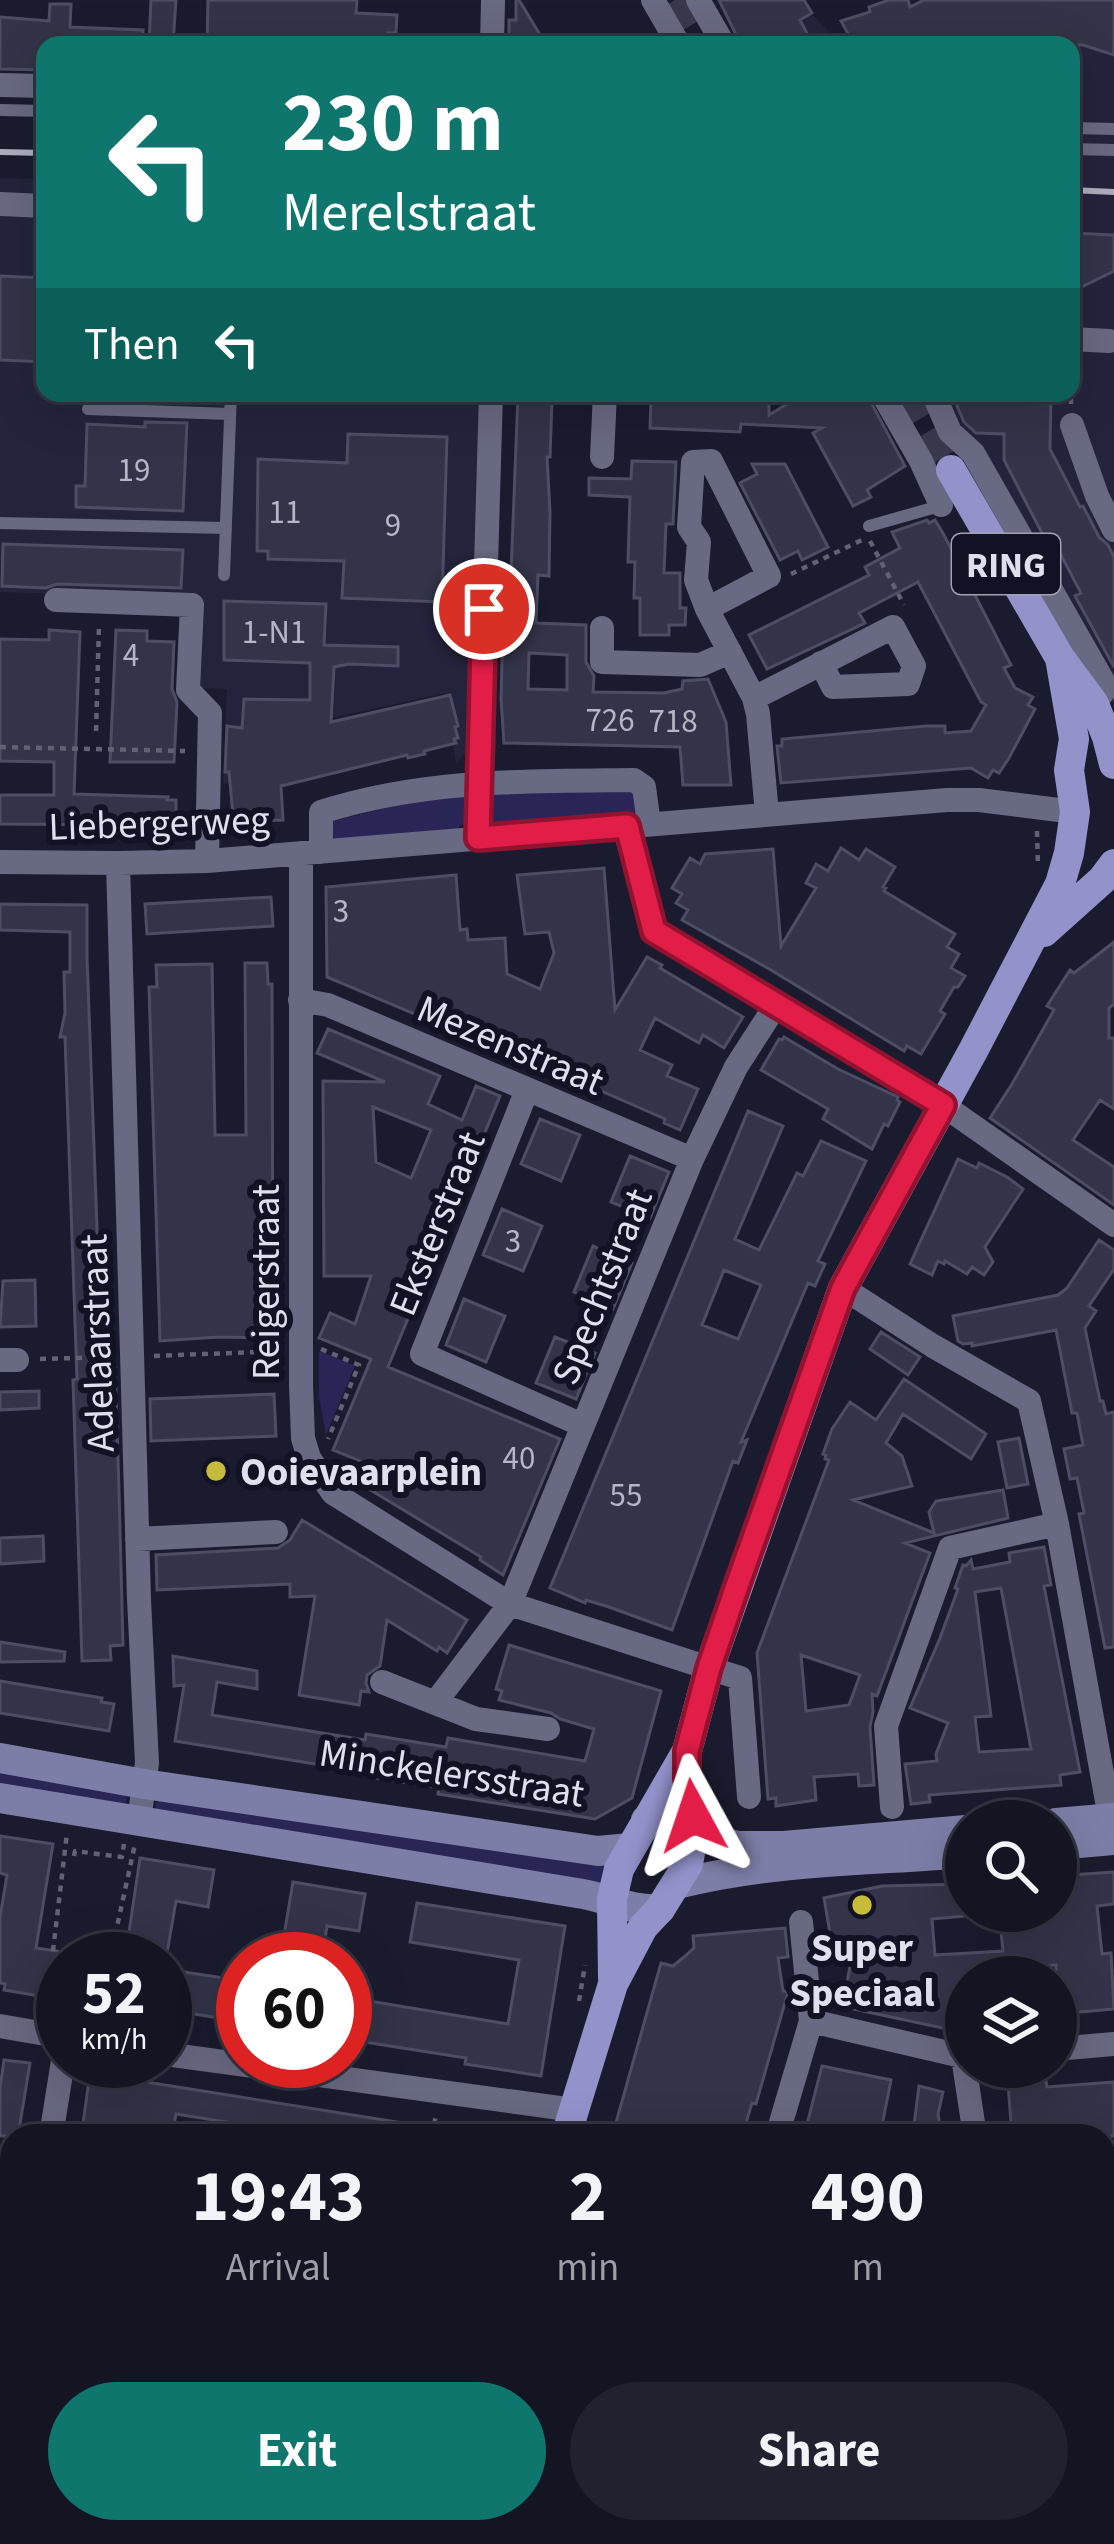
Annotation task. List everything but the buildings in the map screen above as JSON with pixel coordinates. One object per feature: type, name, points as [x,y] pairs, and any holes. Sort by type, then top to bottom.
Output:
[{"type":"main road","name":"RING","points":[[955,456],[1060,658],[1094,704],[1114,766]]},
{"type":"main road","name":"RING","points":[[613,1984],[612,1899],[619,1870],[687,1751],[709,1668],[843,1288],[1060,884],[1075,812],[1069,770],[1074,739],[1060,658]]},
{"type":"main road","name":"RING","points":[[1069,770],[1088,755],[1114,766]]},
{"type":"main road","points":[[1069,853],[1077,868],[1110,881]]},
{"type":"main road","name":"RING","points":[[1030,944],[1110,881]]},
{"type":"main road","name":"RING","points":[[570,2123],[613,1984],[643,1927],[688,1864],[693,1836],[687,1751]]},
{"type":"main road","name":"Minckelersstraat","points":[[0,1758],[144,1784],[598,1850],[630,1847]]},
{"type":"main road","points":[[0,1798],[612,1899],[641,1911],[713,1874],[945,1855]]},
{"type":"main road","points":[[646,1820],[663,1816],[677,1820],[693,1836],[738,1846],[784,1846],[945,1828]]},
{"type":"main road","points":[[1077,1822],[1113,1825]]},
{"type":"main road","points":[[1077,1838],[1113,1825]]},
{"type":"street","points":[[492,36],[493,0]]},
{"type":"street","points":[[653,0],[674,36]]},
{"type":"street","points":[[698,0],[719,36]]},
{"type":"street","points":[[0,85],[36,86]]},
{"type":"street","points":[[0,204],[36,206]]},
{"type":"street","points":[[1080,340],[1112,342]]},
{"type":"street","points":[[478,838],[491,402]]},
{"type":"street","points":[[602,457],[604,402]]},
{"type":"street","points":[[887,402],[941,505]]},
{"type":"street","points":[[937,402],[955,456]]},
{"type":"street","points":[[1072,425],[1096,496],[1114,530]]},
{"type":"street","points":[[921,461],[973,453],[1103,681],[1103,691],[1094,704]]},
{"type":"street","points":[[707,609],[769,575],[711,461],[693,462],[689,526],[699,542],[696,580],[707,609],[754,698],[767,814]]},
{"type":"street","points":[[56,600],[192,605],[188,690],[210,713],[206,860]]},
{"type":"street","points":[[754,698],[821,663],[892,627],[914,666],[908,685],[832,687],[821,663]]},
{"type":"street","points":[[602,628],[602,662],[700,665],[730,652]]},
{"type":"street","name":"Liebergerweg","points":[[311,852],[320,812],[355,800],[478,782],[634,780],[644,787],[638,825]]},
{"type":"street","name":"Liebergerweg","points":[[0,862],[206,860],[947,800],[1075,812]]},
{"type":"street","points":[[638,825],[654,931],[943,1105],[1114,1225]]},
{"type":"street","name":"Reigerstraat","points":[[309,1458],[303,1438],[301,1350],[300,1000],[311,852]]},
{"type":"street","name":"Adelaarstraat","points":[[118,863],[147,1763],[140,1820]]},
{"type":"street","name":"Mezenstraat","points":[[300,1000],[328,1005],[692,1160]]},
{"type":"street","name":"Spechtstraat","points":[[510,1604],[692,1160],[736,1067],[776,1005]]},
{"type":"street","name":"Eksterstraat","points":[[527,1090],[422,1354],[582,1425]]},
{"type":"street","points":[[843,1288],[1029,1401],[1113,1825]]},
{"type":"street","points":[[309,1458],[333,1492],[510,1604],[740,1678],[749,1796]]},
{"type":"street","points":[[892,1807],[886,1726],[950,1548],[1057,1524]]},
{"type":"street","points":[[137,1539],[276,1532]]},
{"type":"street","points":[[436,1702],[510,1604]]},
{"type":"street","points":[[382,1682],[476,1719],[548,1729]]},
{"type":"street","points":[[781,2124],[811,2021],[801,1922]]},
{"type":"street","points":[[811,2021],[945,2053]]},
{"type":"street","points":[[0,2026],[36,2032]]},
{"type":"street","points":[[1077,2047],[1114,2044]]},
{"type":"street","points":[[192,2059],[570,2123]]},
{"type":"street","points":[[53,2124],[59,2088]]},
{"type":"street","points":[[968,2088],[973,2124]]},
{"type":"lane","points":[[0,110],[36,111]]},
{"type":"lane","points":[[1080,128],[1114,129]]},
{"type":"lane","points":[[1080,149],[1114,150]]},
{"type":"lane","points":[[224,575],[231,402]]},
{"type":"lane","points":[[88,409],[230,414]]},
{"type":"lane","points":[[868,526],[941,505]]},
{"type":"lane","points":[[0,524],[226,529]]},
{"type":"path","points":[[1072,402],[1072,425]]},
{"type":"path","points":[[769,575],[779,579],[868,537],[911,619],[892,627]]},
{"type":"path","points":[[96,731],[100,602]]},
{"type":"path","points":[[0,747],[208,752]]},
{"type":"path","points":[[1038,870],[1040,808]]},
{"type":"path","points":[[8,1360],[316,1347],[358,1365],[328,1438],[309,1458]]},
{"type":"path","points":[[55,1932],[65,1843]]},
{"type":"path","points":[[74,1856],[75,1850],[122,1857]]},
{"type":"path","points":[[116,1932],[133,1856]]},
{"type":"shaded area","points":[[924,0],[1114,0],[1114,705],[934,402],[1080,402],[1080,36],[848,36]]},
{"type":"shaded area","points":[[813,15],[833,36],[775,36]]},
{"type":"shaded area","points":[[0,178],[36,179],[36,402],[487,402],[479,739],[456,763],[444,693],[336,717],[259,741],[259,780],[223,784],[227,689],[195,688],[197,598],[0,592]]},
{"type":"shaded area","points":[[457,790],[469,794],[468,819],[454,832],[340,841],[329,835],[330,822]]},
{"type":"shaded area","points":[[496,790],[639,791],[635,818],[504,827],[488,810],[487,795]]},
{"type":"shaded area","points":[[319,1351],[355,1366],[326,1435],[319,1397]]},
{"type":"shaded area","points":[[0,1766],[129,1792],[125,1805],[0,1789]]},
{"type":"shaded area","points":[[159,1798],[612,1863],[602,1887],[159,1816],[155,1805]]},
{"type":"tunnel","points":[[675,0],[697,36]]},
{"type":"tunnel","points":[[910,402],[951,470]]},
{"type":"railway","points":[[0,152],[36,153]]},
{"type":"railway","points":[[1080,190],[1114,192]]},
{"type":"place","name":"Ooievaarplein","points":[[216,1471]]},
{"type":"place","name":"Super Speciaal","points":[[862,1905]]},
{"type":"route","points":[[484,609],[478,838],[627,826],[654,931],[943,1105],[843,1288],[738,1583],[687,1751],[693,1816]]}]
